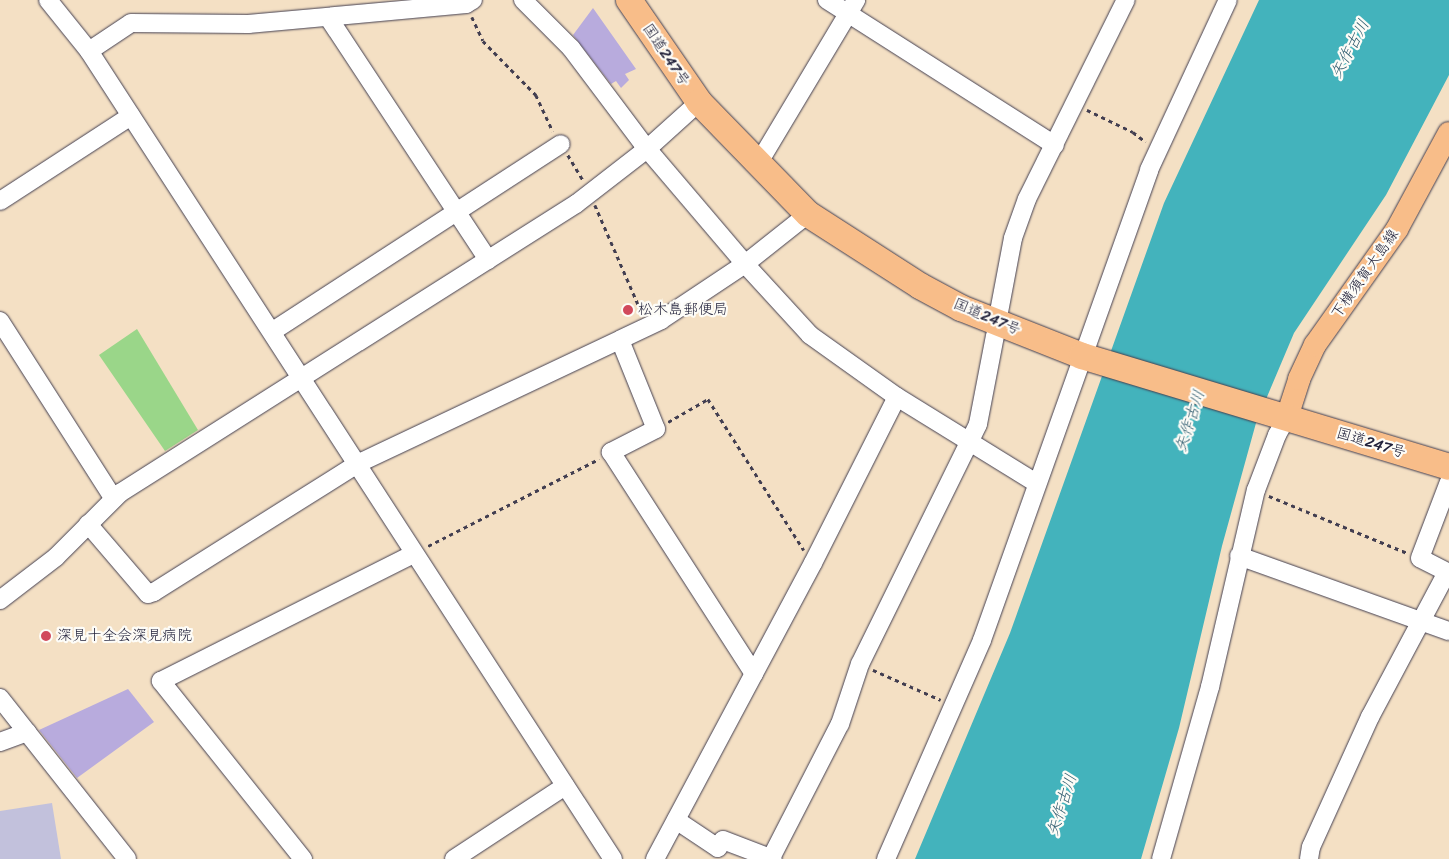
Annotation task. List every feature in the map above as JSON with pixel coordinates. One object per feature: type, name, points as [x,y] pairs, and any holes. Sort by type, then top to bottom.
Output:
[{"type":"highway","name":"国道247号","points":[[629,0],[698,102],[808,214],[881,262],[953,303],[1082,356],[1449,467]]},
{"type":"main road","name":"下横須賀大島線","points":[[1287,417],[1299,379],[1315,345],[1397,229],[1449,133]]},
{"type":"street","points":[[48,0],[89,51],[273,331],[301,379],[413,554],[613,859]]},
{"type":"street","points":[[523,0],[571,48],[647,149],[744,264],[810,335],[897,397],[1036,483]]},
{"type":"street","points":[[827,0],[852,6],[1055,145]]},
{"type":"street","points":[[998,312],[1016,230],[1027,199],[1075,104],[1108,31],[1126,0]]},
{"type":"street","points":[[886,859],[982,640],[1036,483],[1149,170],[1228,0]]},
{"type":"street","points":[[89,51],[131,23],[248,24],[470,2]]},
{"type":"street","points":[[758,164],[852,6]]},
{"type":"street","points":[[328,17],[488,260]]},
{"type":"street","points":[[0,600],[38,573],[114,499],[589,195],[647,149],[698,102]]},
{"type":"street","points":[[0,201],[131,116]]},
{"type":"street","points":[[273,331],[562,144]]},
{"type":"street","points":[[88,524],[148,594],[357,464],[648,326],[744,264],[808,214]]},
{"type":"street","points":[[0,321],[114,499]]},
{"type":"street","points":[[676,820],[718,848],[723,840],[772,859],[840,724],[860,664],[978,424],[995,336]]},
{"type":"street","points":[[620,340],[656,429],[611,452],[754,674]]},
{"type":"street","points":[[655,859],[813,564],[897,397]]},
{"type":"street","points":[[1161,859],[1210,687],[1238,556],[1256,490],[1277,435],[1287,417]]},
{"type":"street","points":[[1309,859],[1311,847],[1370,717],[1447,572],[1420,558],[1449,482]]},
{"type":"street","points":[[303,859],[161,681],[413,554]]},
{"type":"street","points":[[1238,556],[1449,630]]},
{"type":"street","points":[[0,698],[127,859]]},
{"type":"street","points":[[0,742],[27,732]]},
{"type":"street","points":[[454,859],[565,786]]},
{"type":"path","points":[[470,2],[484,41],[536,95],[547,122],[562,144],[589,195],[648,326]]},
{"type":"path","points":[[1075,104],[1133,132],[1147,142],[1149,170]]},
{"type":"path","points":[[656,429],[708,399],[813,564]]},
{"type":"path","points":[[413,554],[611,452]]},
{"type":"path","points":[[1256,490],[1420,558]]},
{"type":"path","points":[[860,664],[942,700]]},
{"type":"shaded area","points":[[52,803],[61,859],[0,859],[0,811]]},
{"type":"green space","points":[[137,329],[198,430],[165,451],[99,355]]},
{"type":"water","name":"矢作古川","points":[[1259,0],[1449,0],[1449,75],[1386,195],[1294,333],[1256,423],[1222,546],[1179,728],[1141,859],[915,859],[1010,633],[1164,203]]},
{"type":"building","points":[[593,8],[636,69],[625,74],[629,80],[621,88],[616,81],[611,84],[573,35]]},
{"type":"building","points":[[128,689],[154,722],[77,778],[39,730]]},
{"type":"place","name":"松木島郵便局","points":[[628,310]]},
{"type":"place","name":"深見十全会深見病院","points":[[46,636]]}]
